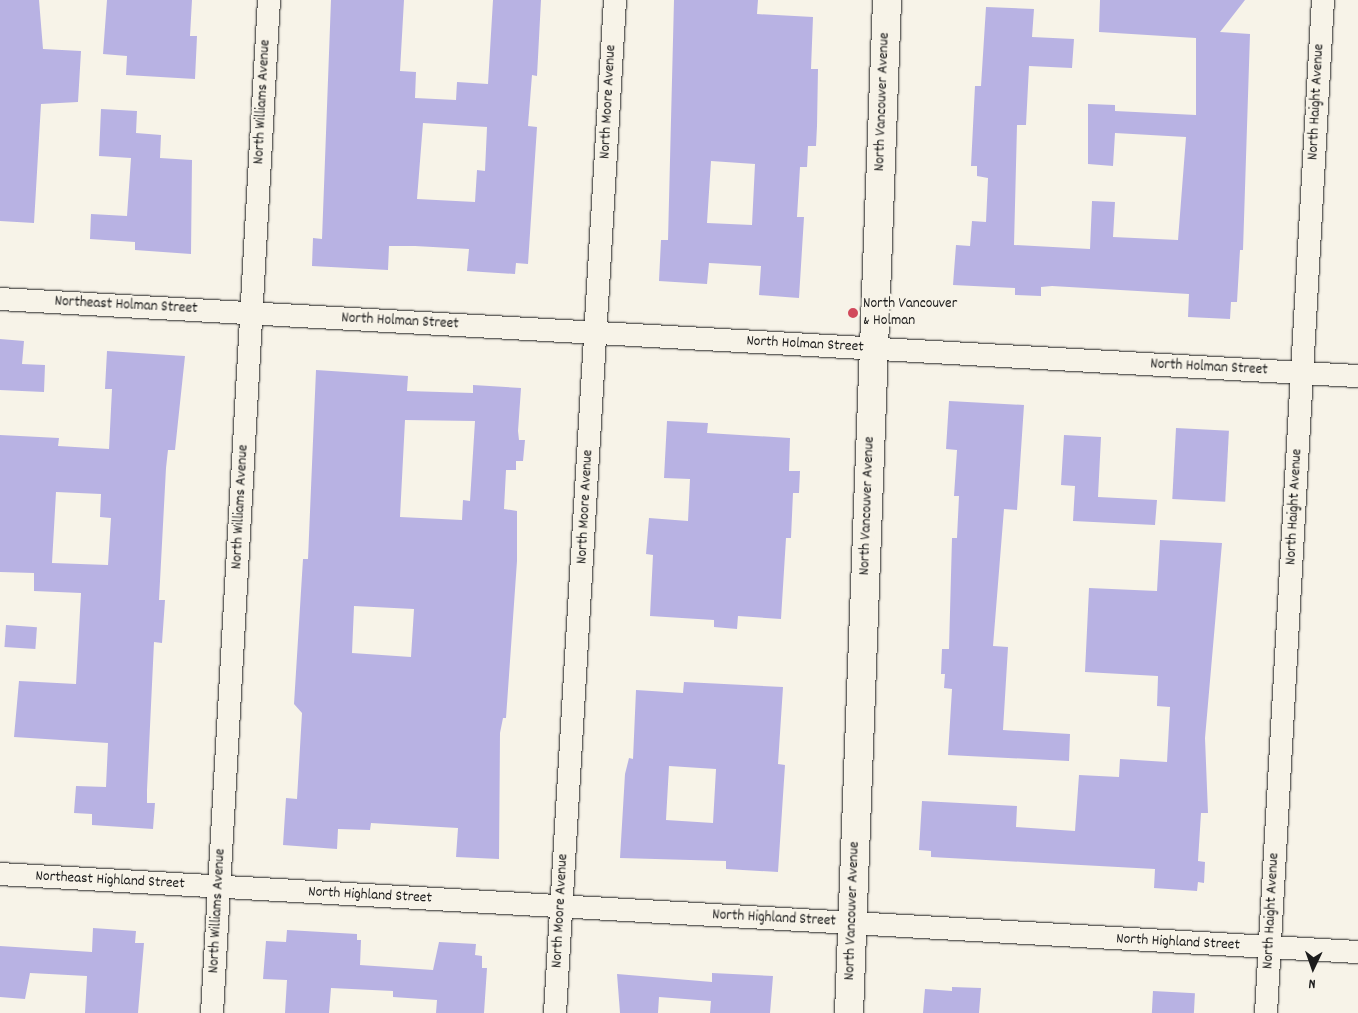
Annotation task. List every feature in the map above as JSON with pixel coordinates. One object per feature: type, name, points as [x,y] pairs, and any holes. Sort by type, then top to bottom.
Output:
[{"type":"street","name":"North Williams Avenue","points":[[212,1013],[269,0]]},
{"type":"street","name":"North Moore Avenue","points":[[555,1013],[614,0]]},
{"type":"street","name":"North Vancouver Avenue","points":[[849,1013],[887,0]]},
{"type":"street","name":"North Haight Avenue","points":[[1266,1013],[1323,0]]},
{"type":"street","name":"Northeast Holman Street","points":[[0,299],[251,314]]},
{"type":"street","name":"North Holman Street","points":[[251,314],[1358,376]]},
{"type":"street","name":"Northeast Highland Street","points":[[0,874],[220,887]]},
{"type":"street","name":"North Highland Street","points":[[220,887],[1358,952]]},
{"type":"building","points":[[0,0],[39,0],[43,49],[81,51],[78,102],[41,104],[34,223],[0,221]]},
{"type":"building","points":[[107,0],[192,0],[190,36],[197,36],[195,79],[126,75],[127,56],[103,54]]},
{"type":"building","points":[[331,0],[404,0],[400,71],[416,72],[415,98],[456,100],[457,82],[488,84],[493,0],[541,0],[537,76],[532,75],[528,126],[537,127],[528,264],[516,263],[515,274],[467,271],[469,249],[389,246],[388,270],[312,266],[313,238],[322,239]],"holes":[[[423,123],[487,127],[485,171],[477,170],[475,202],[417,199]]]},
{"type":"building","points":[[674,0],[758,0],[757,14],[813,17],[811,69],[818,69],[817,126],[816,146],[808,146],[807,167],[800,167],[797,217],[804,217],[799,298],[759,295],[761,266],[709,263],[707,284],[659,281],[661,240],[668,240]],"holes":[[[711,161],[755,164],[752,225],[707,223]]]},
{"type":"building","points":[[1100,0],[1245,0],[1220,32],[1250,34],[1243,250],[1240,250],[1237,302],[1231,302],[1230,319],[1188,317],[1189,294],[1052,286],[1041,287],[1041,296],[1015,295],[1015,288],[953,285],[956,245],[970,246],[972,221],[986,222],[988,178],[977,176],[977,166],[971,166],[975,86],[981,86],[986,7],[1034,9],[1032,37],[1074,39],[1072,68],[1029,66],[1026,125],[1017,125],[1014,245],[1090,249],[1092,201],[1115,202],[1113,237],[1178,240],[1186,137],[1115,133],[1113,166],[1088,164],[1088,104],[1115,105],[1115,111],[1196,115],[1196,38],[1099,32]]},
{"type":"building","points":[[101,109],[137,111],[136,133],[161,135],[160,158],[192,160],[191,254],[135,250],[135,242],[90,239],[91,214],[127,216],[131,158],[99,156]]},
{"type":"building","points":[[0,339],[24,341],[22,364],[45,365],[44,392],[0,390]]},
{"type":"building","points":[[107,351],[185,356],[175,450],[168,450],[166,468],[159,600],[165,600],[162,643],[154,642],[147,790],[147,803],[155,803],[153,829],[92,825],[92,814],[74,813],[76,786],[106,787],[108,743],[14,737],[19,681],[76,684],[81,593],[34,591],[34,573],[0,572],[0,435],[59,438],[58,446],[109,449],[112,389],[105,389]],"holes":[[[56,492],[101,494],[100,517],[111,518],[108,565],[52,563]]]},
{"type":"building","points":[[316,370],[408,376],[407,391],[473,393],[473,385],[521,388],[518,431],[519,440],[525,440],[523,461],[516,461],[516,470],[506,470],[504,509],[517,511],[517,561],[506,718],[503,718],[500,733],[499,859],[456,857],[458,828],[371,823],[370,830],[338,829],[337,849],[283,845],[286,798],[297,799],[302,713],[294,704],[303,559],[308,559]],"holes":[[[405,420],[475,421],[470,501],[463,500],[462,520],[400,517]],[[354,606],[414,609],[411,657],[352,653]]]},
{"type":"building","points":[[949,401],[1024,405],[1017,510],[1004,509],[993,646],[1008,647],[1003,730],[1070,734],[1069,761],[948,755],[952,689],[944,688],[945,674],[941,674],[942,649],[949,649],[952,538],[957,538],[959,496],[954,496],[957,450],[946,449]]},
{"type":"building","points":[[667,421],[708,423],[707,433],[790,438],[789,471],[800,471],[799,493],[793,493],[791,538],[786,538],[781,619],[738,616],[737,629],[714,627],[714,620],[650,616],[653,555],[646,554],[649,518],[688,521],[690,479],[664,478]]},
{"type":"building","points":[[1176,428],[1229,431],[1225,502],[1172,499]]},
{"type":"building","points":[[1064,435],[1101,437],[1098,497],[1157,500],[1155,525],[1073,521],[1075,486],[1061,485]]},
{"type":"building","points":[[1160,540],[1222,543],[1205,738],[1208,813],[1201,813],[1198,861],[1205,862],[1204,883],[1198,882],[1197,891],[1154,888],[1155,869],[931,857],[931,851],[919,850],[922,801],[1017,806],[1016,827],[1075,831],[1079,775],[1119,777],[1120,759],[1167,762],[1170,707],[1157,706],[1158,676],[1085,672],[1089,588],[1157,591]]},
{"type":"building","points":[[6,625],[37,627],[35,649],[4,647]]},
{"type":"building","points":[[684,682],[783,687],[778,764],[785,765],[778,872],[726,869],[726,861],[620,858],[625,774],[629,758],[633,759],[636,690],[683,693]],"holes":[[[669,766],[716,769],[713,823],[666,820]]]},
{"type":"building","points":[[93,928],[136,931],[135,943],[144,943],[138,1013],[85,1013],[87,976],[30,973],[25,999],[0,997],[0,946],[92,952]]},
{"type":"building","points":[[287,930],[357,934],[357,940],[361,940],[360,965],[433,970],[439,942],[476,944],[475,955],[482,956],[482,968],[487,968],[484,1013],[436,1013],[437,1000],[393,997],[393,991],[331,988],[329,1013],[285,1013],[287,980],[263,979],[266,941],[286,942]]},
{"type":"building","points":[[712,973],[773,976],[770,1013],[710,1013],[711,1001],[659,997],[658,1013],[620,1013],[617,974],[712,982]]},
{"type":"building","points":[[952,987],[981,988],[979,1013],[923,1013],[925,989],[952,991]]},
{"type":"building","points":[[1153,991],[1195,993],[1194,1013],[1152,1013]]},
{"type":"place","name":"North Vancouver & Holman","points":[[853,313]]}]
